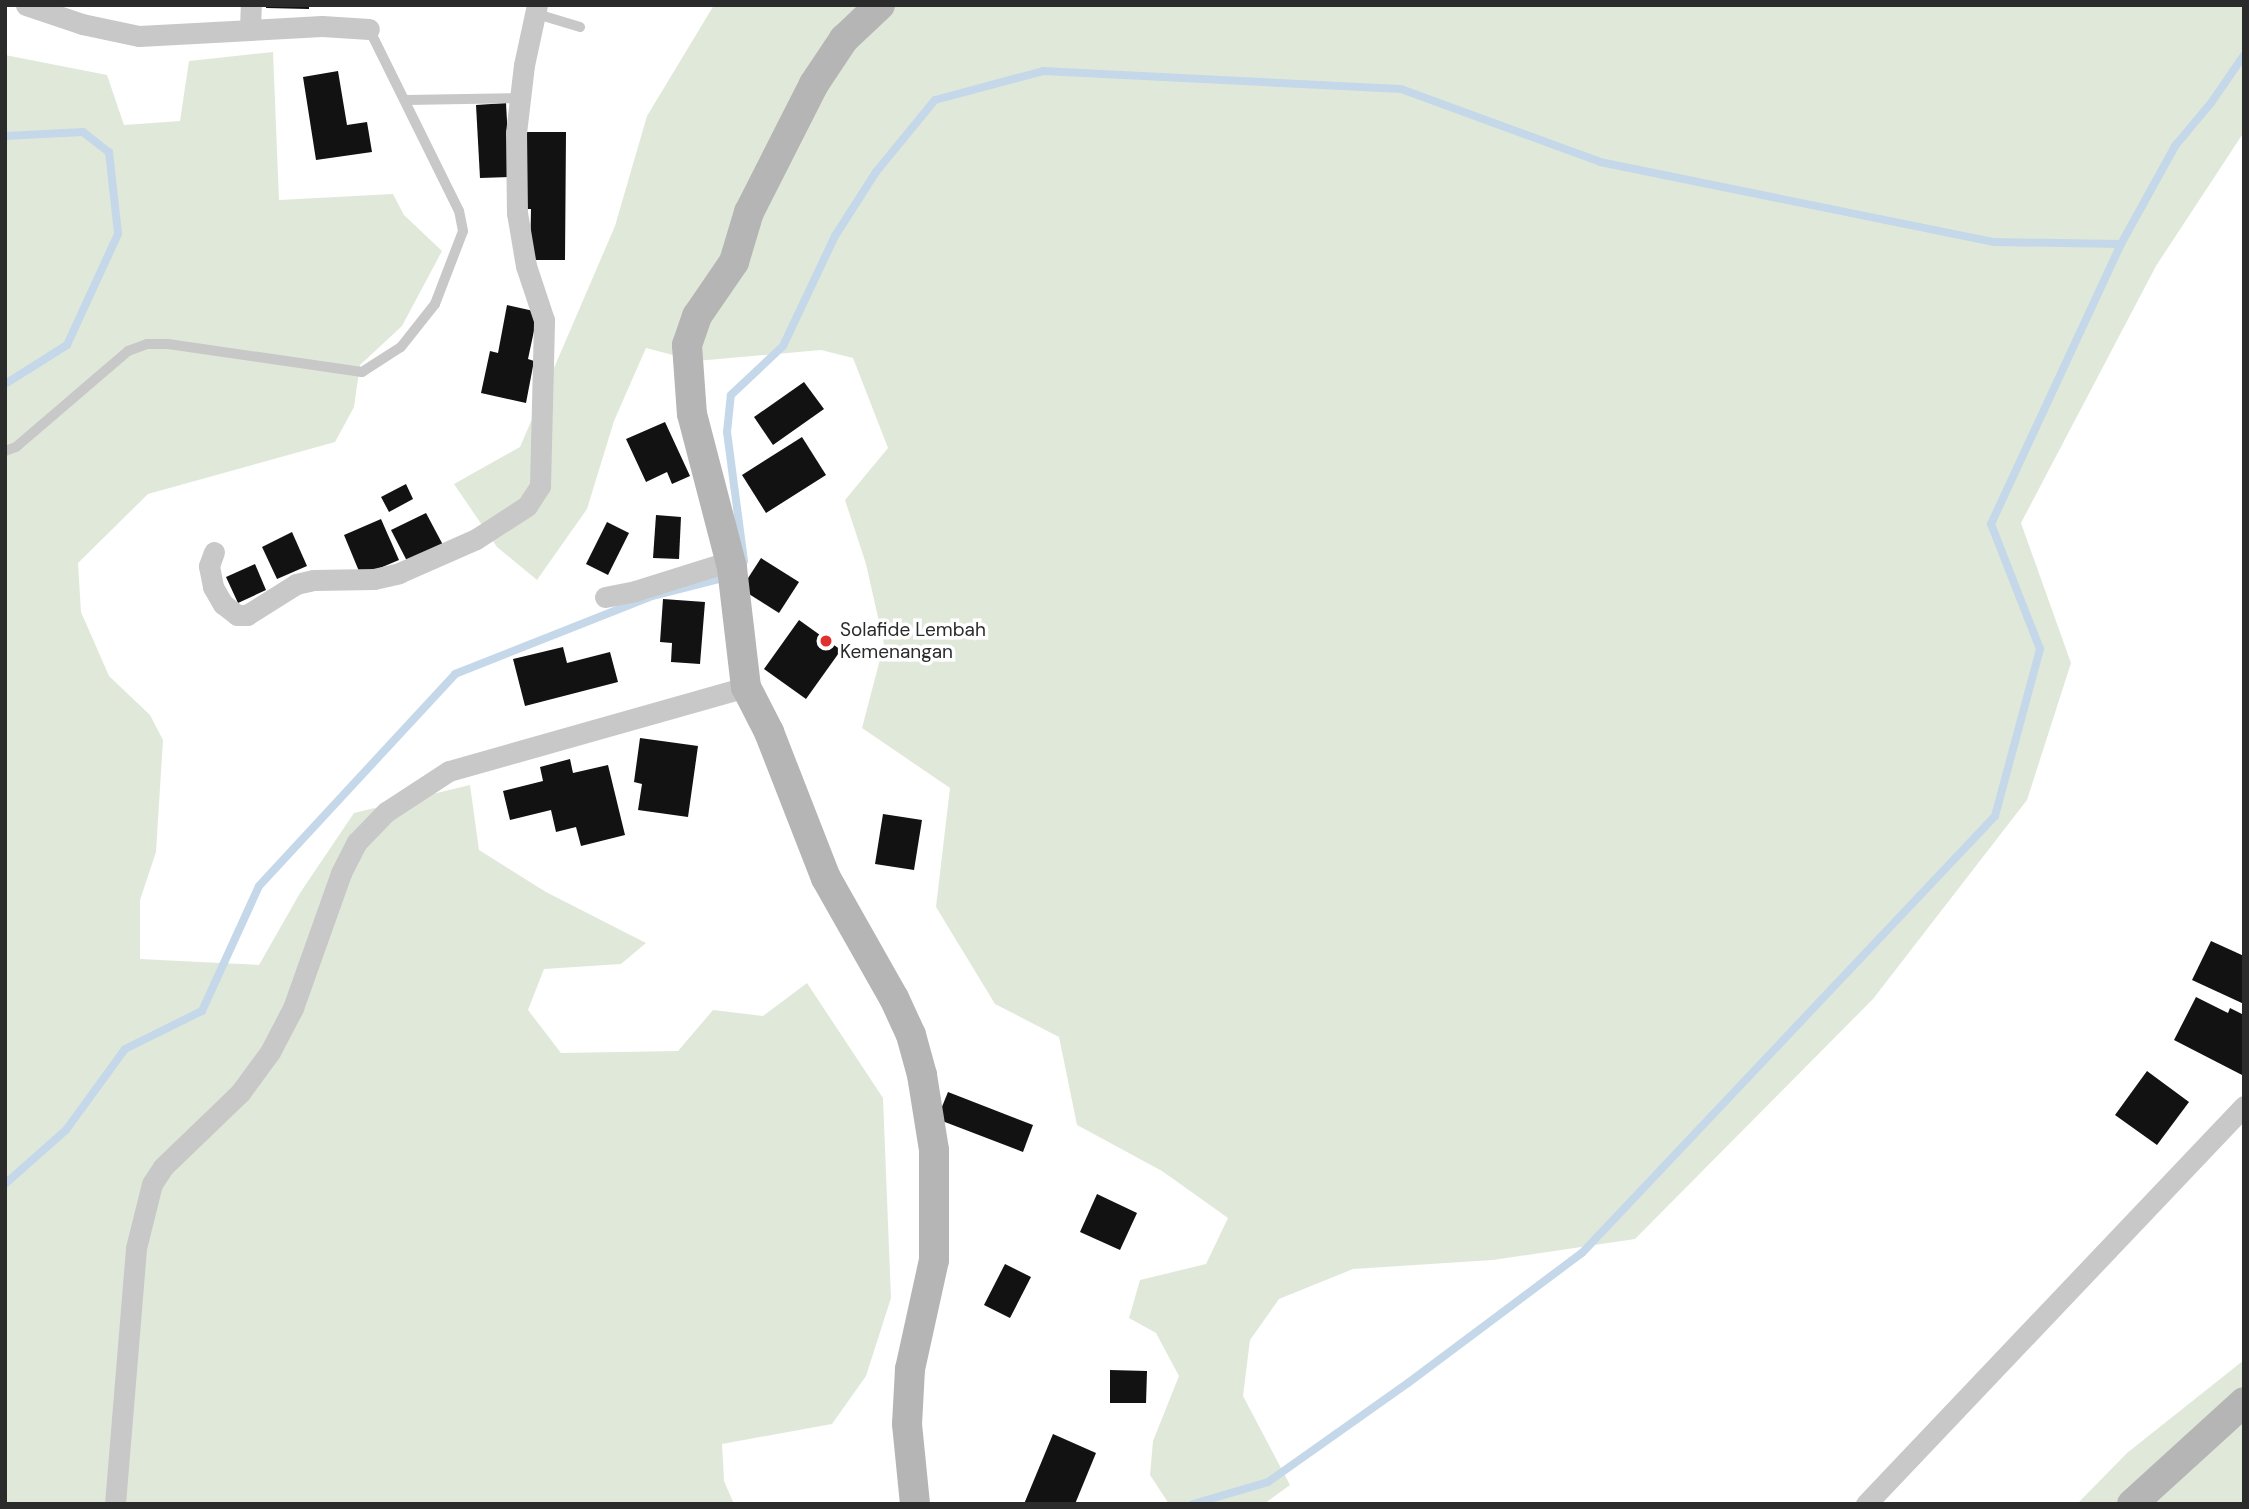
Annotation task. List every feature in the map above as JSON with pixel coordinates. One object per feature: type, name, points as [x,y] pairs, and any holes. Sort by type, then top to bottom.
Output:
[{"type":"street","points":[[26,5],[82,24],[139,36],[218,34],[250,29],[322,26],[369,29]]},
{"type":"street","points":[[250,29],[251,5]]},
{"type":"street","points":[[880,5],[844,39],[814,84],[749,212],[734,262],[697,316],[687,345],[692,414],[733,572],[746,687],[769,732],[826,878],[894,998],[911,1035],[922,1075],[934,1150],[933,1260],[910,1369],[907,1424],[915,1504]]},
{"type":"street","points":[[214,552],[209,566],[213,587],[223,604],[237,615],[247,615],[296,584],[314,580],[374,579],[399,573],[476,540],[527,506],[540,486],[544,320],[526,267],[517,213],[519,98],[537,10]]},
{"type":"street","points":[[605,597],[733,572]]},
{"type":"street","points":[[115,1504],[136,1248],[152,1184],[163,1167],[240,1093],[270,1052],[293,1008],[341,873],[357,842],[386,812],[449,771],[746,687]]},
{"type":"street","points":[[1866,1504],[2244,1106]]},
{"type":"street","points":[[2132,1504],[2244,1402]]},
{"type":"lane","points":[[537,10],[580,27]]},
{"type":"lane","points":[[5,451],[37,430],[128,351],[147,344],[168,344],[362,372],[401,347],[435,304],[463,231],[459,211],[369,29]]},
{"type":"lane","points":[[406,100],[519,98]]},
{"type":"green space","points":[[714,5],[2244,5],[2244,132],[2156,266],[2021,523],[2071,663],[2027,800],[1873,999],[1635,1239],[1493,1260],[1353,1269],[1279,1299],[1250,1340],[1243,1396],[1290,1485],[1264,1504],[1169,1504],[1150,1475],[1153,1441],[1179,1376],[1156,1333],[1129,1318],[1140,1280],[1206,1264],[1228,1218],[1162,1171],[1077,1125],[1059,1037],[995,1004],[936,907],[950,788],[862,728],[884,644],[866,564],[845,500],[888,448],[853,358],[821,350],[696,361],[646,348],[614,421],[587,509],[537,580],[497,547],[454,484],[520,447],[615,226],[647,116]]},
{"type":"green space","points":[[273,52],[279,200],[393,194],[404,215],[442,251],[402,326],[360,365],[354,407],[335,442],[148,494],[78,563],[81,612],[109,676],[150,715],[163,740],[156,852],[140,900],[140,959],[259,965],[300,893],[354,813],[470,785],[479,850],[546,892],[646,943],[621,964],[544,969],[528,1010],[561,1053],[678,1051],[713,1010],[763,1016],[807,983],[883,1098],[891,1298],[866,1376],[832,1424],[722,1444],[724,1481],[734,1504],[5,1504],[5,55],[107,75],[124,125],[180,121],[189,61]]},
{"type":"green space","points":[[2244,1360],[2244,1504],[2077,1504],[2127,1453]]},
{"type":"building","points":[[266,5],[309,5],[309,9],[266,8]]},
{"type":"building","points":[[338,71],[347,125],[367,122],[372,152],[316,160],[303,77]]},
{"type":"building","points":[[506,103],[510,177],[480,178],[476,105]]},
{"type":"building","points":[[522,132],[566,132],[565,260],[530,260],[531,209],[521,209]]},
{"type":"building","points":[[507,305],[538,312],[528,359],[534,361],[526,403],[481,393],[490,351],[498,353]]},
{"type":"building","points":[[804,382],[824,409],[773,445],[754,417]]},
{"type":"building","points":[[665,422],[690,476],[672,484],[667,472],[646,482],[626,439]]},
{"type":"building","points":[[802,437],[826,475],[766,513],[742,475]]},
{"type":"building","points":[[406,484],[413,499],[389,512],[381,497]]},
{"type":"building","points":[[426,513],[443,545],[408,563],[391,530]]},
{"type":"building","points":[[656,515],[681,517],[679,559],[653,558]]},
{"type":"building","points":[[381,519],[399,560],[361,576],[344,535]]},
{"type":"building","points":[[607,522],[629,533],[608,575],[586,564]]},
{"type":"building","points":[[292,532],[307,566],[277,579],[262,547]]},
{"type":"building","points":[[761,558],[799,582],[779,613],[741,589]]},
{"type":"building","points":[[255,564],[266,590],[238,603],[226,577]]},
{"type":"building","points":[[663,599],[705,602],[700,664],[671,662],[672,643],[660,642]]},
{"type":"building","points":[[799,620],[841,650],[806,699],[764,669]]},
{"type":"building","points":[[563,647],[567,663],[610,652],[618,682],[525,706],[513,659]]},
{"type":"building","points":[[640,738],[698,746],[688,817],[638,810],[642,784],[634,782]]},
{"type":"building","points":[[570,759],[573,773],[608,765],[625,835],[581,846],[576,827],[556,832],[551,810],[510,820],[503,791],[543,781],[540,767]]},
{"type":"building","points":[[883,814],[922,820],[914,870],[875,864]]},
{"type":"building","points":[[2211,941],[2244,956],[2244,1004],[2192,980]]},
{"type":"building","points":[[2196,997],[2228,1013],[2230,1008],[2244,1015],[2244,1076],[2174,1040]]},
{"type":"building","points":[[2147,1071],[2189,1102],[2157,1145],[2115,1115]]},
{"type":"building","points":[[948,1092],[1033,1125],[1023,1152],[937,1119]]},
{"type":"building","points":[[1097,1194],[1137,1213],[1120,1250],[1080,1232]]},
{"type":"building","points":[[1005,1264],[1031,1277],[1010,1318],[984,1305]]},
{"type":"building","points":[[1110,1370],[1147,1371],[1146,1403],[1110,1403]]},
{"type":"building","points":[[1053,1434],[1096,1453],[1075,1504],[1024,1504]]},
{"type":"waterway","points":[[1193,1504],[1268,1482],[1408,1383],[1582,1253],[1995,816],[2040,649],[1991,524],[2121,244],[2175,146],[2211,103],[2244,55]]},
{"type":"waterway","points":[[744,561],[727,432],[731,395],[783,346],[835,236],[876,172],[935,100],[1043,71],[1401,89],[1600,162],[1993,242],[2121,244]]},
{"type":"waterway","points":[[5,136],[83,132],[109,152],[118,234],[67,345],[5,384]]},
{"type":"waterway","points":[[5,1184],[66,1130],[125,1049],[202,1011],[259,886],[455,674],[652,596],[727,577]]},
{"type":"place","name":"Solafide Lembah Kemenangan","points":[[826,641]]}]
